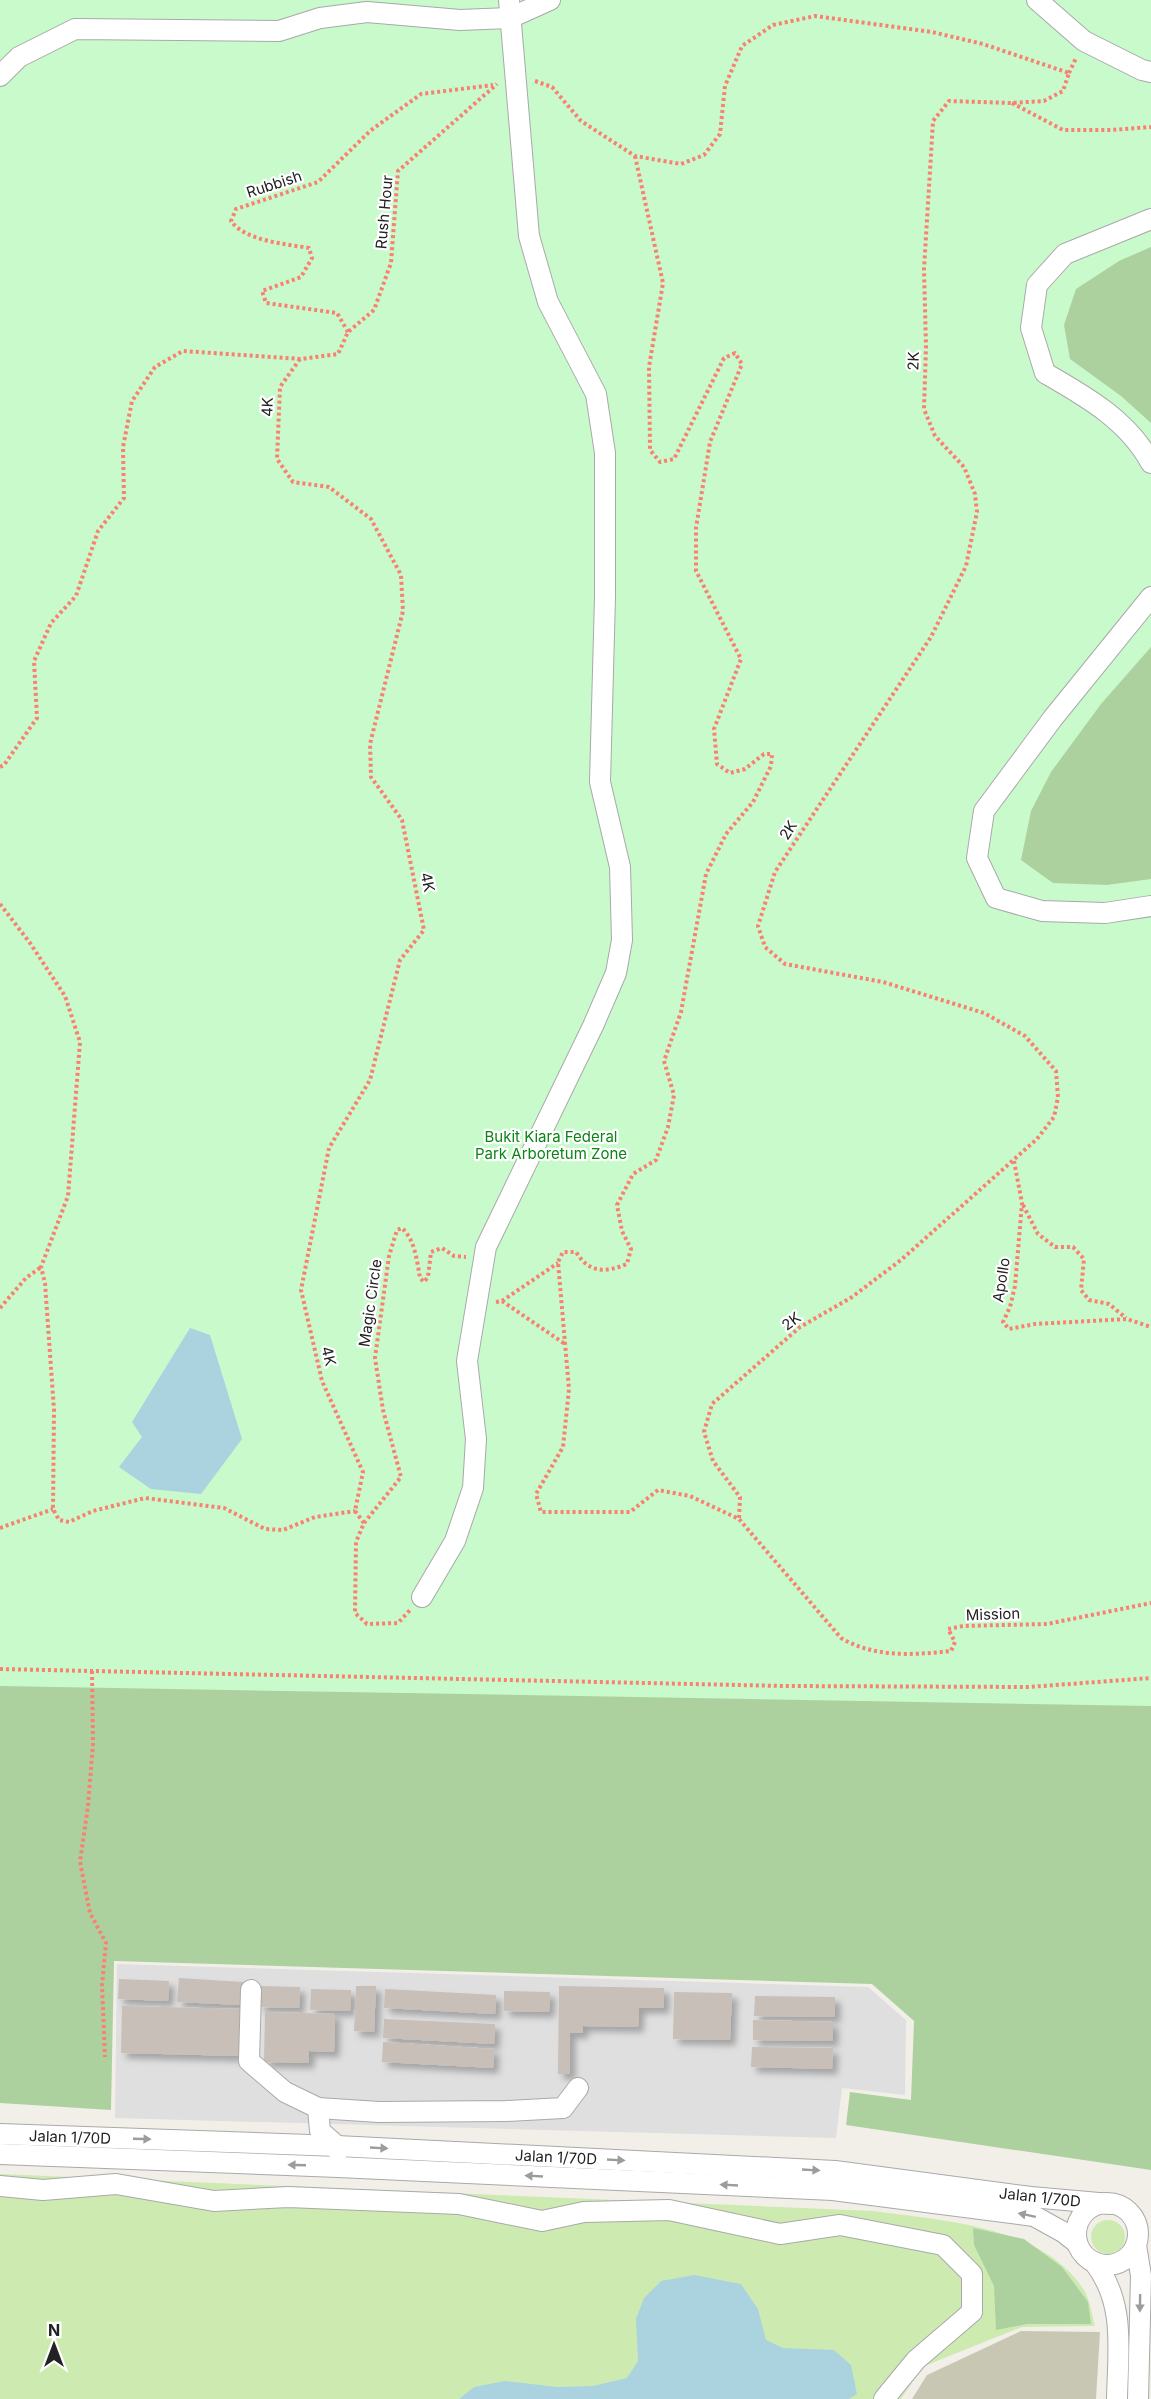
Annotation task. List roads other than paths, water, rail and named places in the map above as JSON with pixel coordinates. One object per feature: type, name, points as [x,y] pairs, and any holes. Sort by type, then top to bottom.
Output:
[{"type":"street","points":[[0,76],[19,57],[75,29],[279,31],[320,18],[367,12],[460,20],[550,0]]},
{"type":"street","points":[[1037,0],[1084,41],[1142,70],[1151,72]]},
{"type":"street","points":[[422,1598],[455,1541],[473,1488],[476,1439],[467,1361],[486,1247],[593,1026],[616,973],[622,940],[620,867],[600,782],[605,597],[605,453],[596,394],[548,302],[530,236],[509,9]]},
{"type":"street","points":[[1151,219],[1065,254],[1037,285],[1030,328],[1045,373],[1078,392],[1119,421],[1144,449],[1151,463]]},
{"type":"street","points":[[1151,597],[1053,718],[984,811],[977,858],[996,898],[1042,910],[1105,913],[1151,906]]},
{"type":"street","points":[[250,1990],[249,2061],[285,2092],[318,2108],[379,2112],[562,2108],[578,2088]]},
{"type":"street","points":[[318,2108],[320,2131],[337,2146],[338,2166]]},
{"type":"street","name":"Jalan 1/70D","points":[[0,2134],[337,2146],[835,2171],[1031,2197],[1110,2204]]},
{"type":"street","name":"Jalan 1/70D","points":[[0,2154],[338,2166],[833,2190],[1034,2216],[1063,2232],[1077,2243]]},
{"type":"street","points":[[0,2186],[43,2190],[116,2184],[214,2201],[288,2197],[459,2204],[542,2221],[584,2212],[669,2210],[780,2234],[840,2225],[943,2245],[972,2274],[972,2312],[916,2360],[884,2399]]},
{"type":"street","points":[[1136,2245],[1130,2256],[1119,2263],[1106,2266],[1094,2262],[1083,2254],[1077,2243],[1076,2231],[1080,2218],[1089,2209],[1110,2204],[1120,2206],[1136,2222],[1138,2232],[1136,2245],[1141,2276],[1138,2399]]},
{"type":"street","points":[[1094,2262],[1113,2294],[1118,2320],[1117,2399]]},
{"type":"water","points":[[190,1328],[210,1335],[242,1439],[201,1494],[151,1489],[119,1467],[142,1437],[132,1422]]},
{"type":"water","points":[[694,2275],[741,2284],[758,2309],[766,2340],[783,2348],[834,2350],[851,2365],[857,2394],[849,2399],[459,2399],[474,2387],[505,2381],[557,2387],[593,2386],[627,2378],[638,2361],[636,2319],[644,2298],[661,2281]]},
{"type":"park label","name":"Bukit Kiara Federal Park Arboretum Zone","points":[[551,1144]]}]
